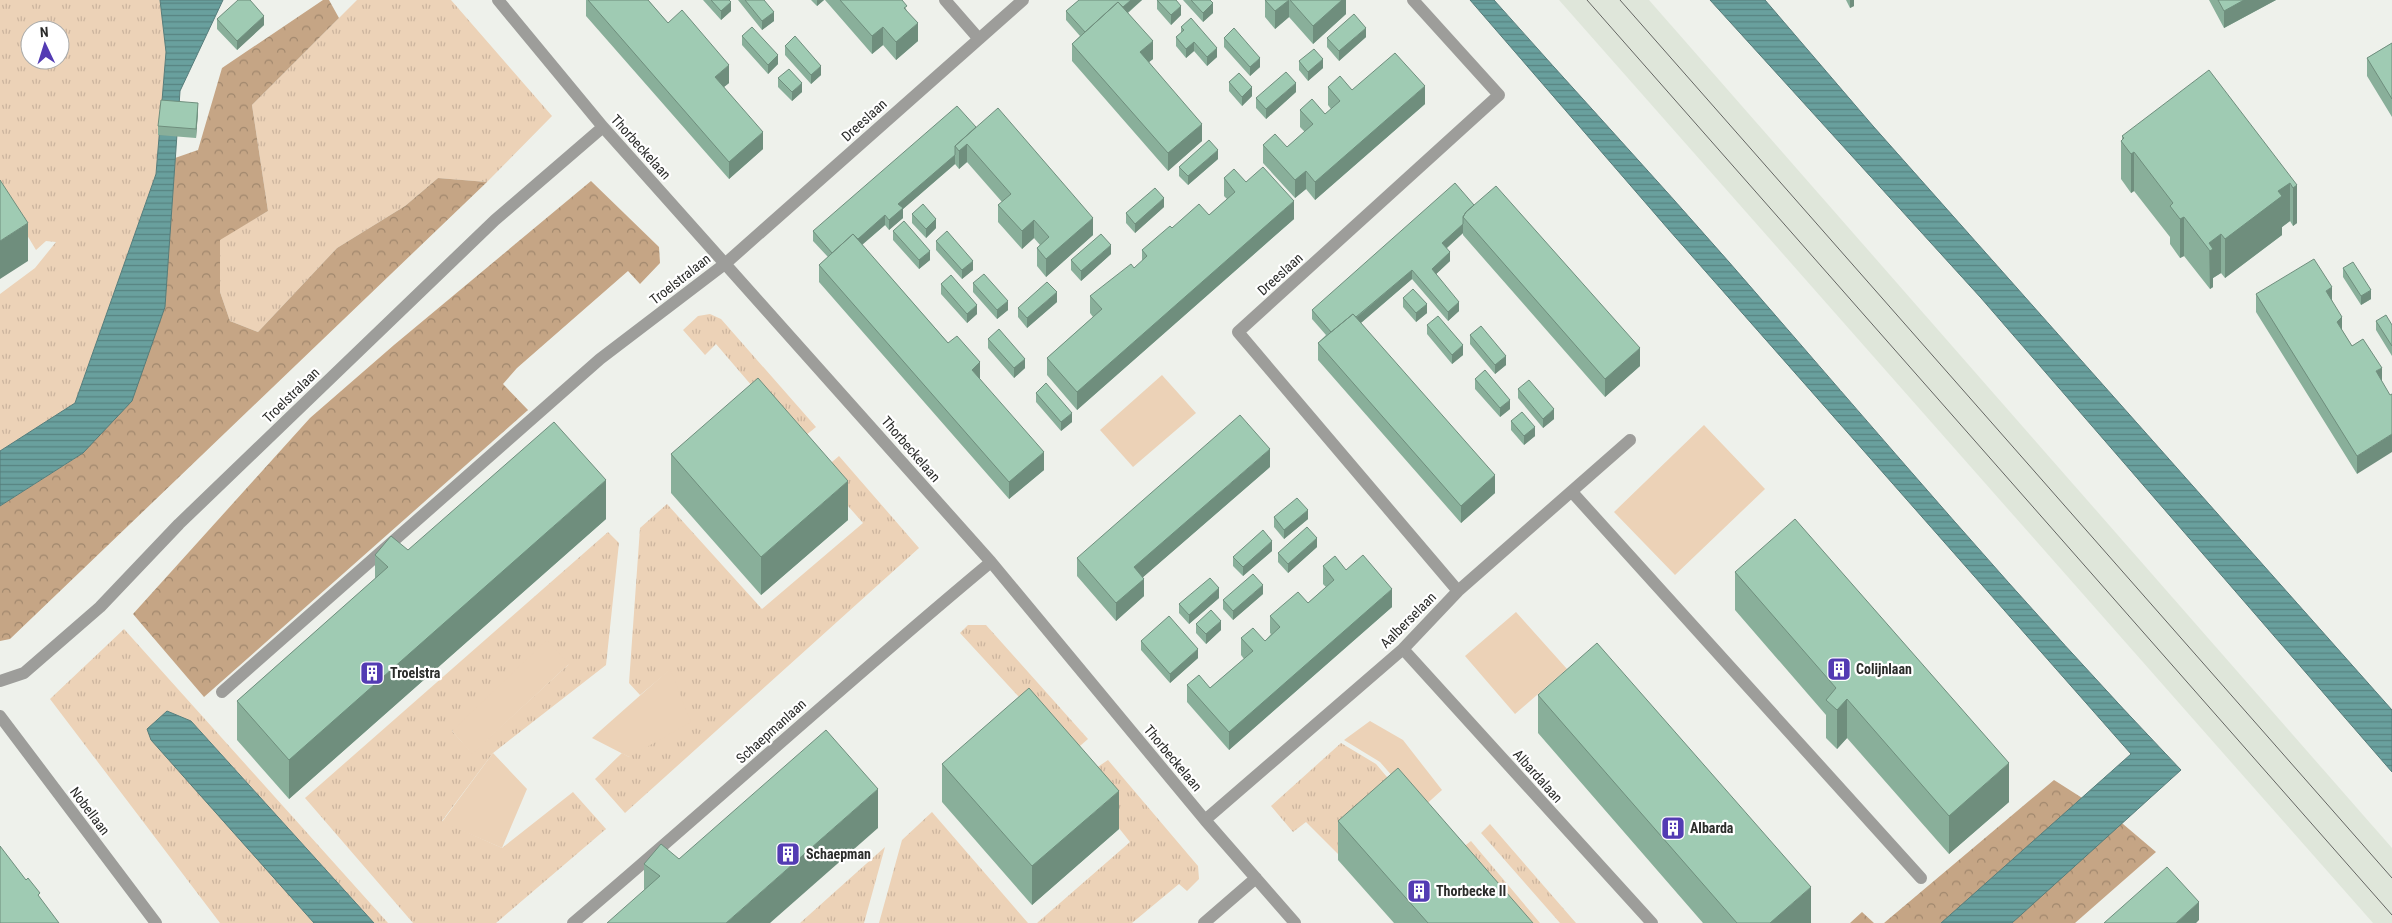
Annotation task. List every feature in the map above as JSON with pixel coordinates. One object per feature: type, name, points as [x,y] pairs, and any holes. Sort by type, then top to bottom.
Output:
[{"type":"street","name":"Thorbeckelaan","points":[[498,0],[603,127],[991,562],[1205,820],[1295,923]]},
{"type":"street","points":[[945,0],[979,39]]},
{"type":"street","name":"Dreeslaan","points":[[726,263],[1023,0]]},
{"type":"street","name":"Dreeslaan","points":[[1413,0],[1499,94],[1238,332],[1458,591]]},
{"type":"street","name":"Troelstralaan","points":[[0,681],[24,673],[100,607],[179,524],[488,227],[603,127]]},
{"type":"street","name":"Troelstralaan","points":[[222,692],[600,359],[726,263]]},
{"type":"street","name":"Aalberselaan","points":[[1205,820],[1403,648],[1458,591],[1630,440]]},
{"type":"street","points":[[1572,492],[1920,878]]},
{"type":"street","name":"Schaepmanlaan","points":[[573,923],[789,737],[872,661],[991,562]]},
{"type":"street","name":"Albardalaan","points":[[1403,648],[1652,923]]},
{"type":"street","name":"Nobellaan","points":[[0,716],[156,923]]},
{"type":"street","points":[[1204,923],[1256,878]]},
{"type":"shaded area","points":[[1559,0],[1649,0],[2392,848],[2392,923],[2373,923]]},
{"type":"green space","points":[[0,0],[160,0],[166,52],[156,174],[75,403],[0,451],[0,294],[35,268],[56,242],[46,241],[36,250],[0,190]]},
{"type":"green space","points":[[323,0],[329,0],[339,18],[252,105],[268,211],[220,240],[220,292],[230,321],[258,332],[337,248],[405,206],[438,178],[487,182],[10,639],[0,641],[0,506],[83,453],[170,226],[175,158],[198,150],[222,68]]},
{"type":"green space","points":[[357,0],[451,0],[552,116],[487,182],[438,178],[405,206],[337,248],[258,332],[230,321],[220,292],[220,239],[268,211],[252,105]]},
{"type":"green space","points":[[591,181],[659,247],[660,263],[640,284],[628,271],[517,368],[503,384],[528,410],[204,697],[133,614],[310,418],[394,345]]},
{"type":"green space","points":[[710,314],[721,319],[816,427],[799,441],[716,344],[705,355],[683,330],[698,316]]},
{"type":"green space","points":[[1162,375],[1196,413],[1133,467],[1100,430]]},
{"type":"green space","points":[[1704,425],[1765,489],[1675,575],[1614,512]]},
{"type":"green space","points":[[839,456],[919,548],[625,813],[595,779],[622,753],[629,757],[670,670],[640,695],[629,683],[640,528],[667,504],[762,609],[863,523],[819,473]]},
{"type":"green space","points":[[608,532],[619,543],[606,665],[493,753],[442,821],[502,848],[573,792],[606,829],[496,923],[413,923],[305,798]],"holes":[[[569,664],[472,753],[452,731]]]},
{"type":"green space","points":[[1516,612],[1567,669],[1515,714],[1465,656]]},
{"type":"green space","points":[[968,625],[986,625],[1088,739],[1073,752],[1030,709],[960,633]]},
{"type":"green space","points":[[124,629],[388,923],[374,923],[191,721],[167,711],[236,834],[314,923],[220,923],[50,699]]},
{"type":"green space","points":[[547,640],[569,664],[472,754],[452,731]]},
{"type":"green space","points":[[670,669],[691,722],[629,757],[592,738]]},
{"type":"green space","points":[[1370,721],[1403,740],[1442,790],[1421,809],[1380,762],[1344,740]]},
{"type":"green space","points":[[1341,743],[1376,764],[1453,855],[1471,841],[1540,923],[1503,923],[1338,854],[1306,822],[1293,832],[1271,806]]},
{"type":"green space","points":[[493,753],[527,789],[502,848],[442,822]]},
{"type":"green space","points":[[1108,760],[1198,866],[1199,879],[1187,891],[1179,884],[1132,923],[1037,923],[1130,842],[1080,779]]},
{"type":"green space","points":[[2054,780],[2123,824],[2156,852],[2075,923],[1884,923]]},
{"type":"green space","points":[[932,812],[1028,923],[879,923],[902,840]]},
{"type":"green space","points":[[1490,824],[1576,923],[1560,923],[1481,833]]},
{"type":"green space","points":[[885,847],[864,923],[800,923]]},
{"type":"green space","points":[[1862,912],[1874,923],[1850,923]]},
{"type":"water","points":[[160,0],[223,0],[180,91],[165,307],[132,401],[83,453],[0,506],[0,451],[75,403],[156,174],[166,52]]},
{"type":"water","points":[[1470,0],[1494,0],[1700,229],[2008,582],[2181,770],[2012,923],[1941,923],[2131,754],[1669,230]]},
{"type":"water","points":[[1710,0],[1765,0],[1873,126],[2392,710],[2392,772],[1981,298]]},
{"type":"water","points":[[167,711],[191,721],[374,923],[314,923],[151,740],[147,729]]},
{"type":"building","points":[[238,0],[250,0],[264,16],[237,41],[217,19]]},
{"type":"building","points":[[588,0],[648,0],[668,23],[682,10],[729,65],[715,77],[763,132],[729,162]]},
{"type":"building","points":[[711,0],[729,0],[731,2],[721,11]]},
{"type":"building","points":[[745,0],[764,0],[774,12],[762,21]]},
{"type":"building","points":[[840,0],[902,0],[907,6],[904,8],[918,23],[896,42],[883,27],[872,36]]},
{"type":"building","points":[[1079,0],[1131,0],[1123,7],[1118,2],[1085,32],[1066,11]]},
{"type":"building","points":[[1157,0],[1176,0],[1181,6],[1171,15]]},
{"type":"building","points":[[1191,0],[1210,0],[1213,3],[1203,13]]},
{"type":"building","points":[[1265,0],[1289,0],[1275,11]]},
{"type":"building","points":[[1290,0],[1342,0],[1313,26]]},
{"type":"building","points":[[2218,0],[2244,0],[2224,11]]},
{"type":"building","points":[[1118,2],[1153,41],[1140,52],[1202,124],[1168,153],[1072,44]]},
{"type":"building","points":[[1354,14],[1366,28],[1339,51],[1327,38]]},
{"type":"building","points":[[1191,18],[1217,48],[1207,57],[1194,42],[1186,49],[1176,37],[1184,30],[1181,27]]},
{"type":"building","points":[[752,27],[778,55],[768,65],[742,36]]},
{"type":"building","points":[[1234,28],[1260,58],[1250,67],[1224,38]]},
{"type":"building","points":[[795,36],[821,66],[811,75],[785,46]]},
{"type":"building","points":[[2392,43],[2392,99],[2367,58]]},
{"type":"building","points":[[1314,49],[1323,59],[1308,72],[1299,61]]},
{"type":"building","points":[[1395,53],[1425,86],[1315,182],[1306,171],[1295,180],[1263,145],[1275,134],[1287,147],[1313,124],[1300,110],[1312,99],[1325,114],[1340,101],[1328,87],[1340,76],[1352,90]]},
{"type":"building","points":[[789,69],[802,83],[792,92],[778,78]]},
{"type":"building","points":[[2209,70],[2297,185],[2293,188],[2290,183],[2278,191],[2282,196],[2225,239],[2221,234],[2209,243],[2213,249],[2210,251],[2184,217],[2180,219],[2170,206],[2173,203],[2134,152],[2131,154],[2121,141],[2124,138],[2122,136]]},
{"type":"building","points":[[1286,72],[1296,83],[1266,109],[1256,98]]},
{"type":"building","points":[[1239,73],[1252,87],[1242,97],[1229,82]]},
{"type":"building","points":[[161,100],[198,103],[196,129],[158,126]]},
{"type":"building","points":[[957,106],[976,127],[955,146],[955,155],[898,204],[903,208],[889,220],[885,215],[858,239],[853,234],[832,253],[813,231]]},
{"type":"building","points":[[998,108],[1093,218],[1046,259],[1037,248],[1049,237],[1034,220],[1022,231],[998,205],[1011,194],[967,144],[959,151],[955,146]]},
{"type":"building","points":[[1209,140],[1218,150],[1188,176],[1179,167]]},
{"type":"building","points":[[1263,167],[1294,201],[1077,392],[1047,358],[1102,309],[1090,296],[1131,264],[1134,268],[1147,256],[1142,250],[1170,226],[1172,228],[1199,204],[1209,215],[1235,192],[1224,178],[1234,169],[1246,182]]},
{"type":"building","points":[[0,180],[28,223],[0,241]]},
{"type":"building","points":[[1455,183],[1474,205],[1463,217],[1463,224],[1442,243],[1450,252],[1432,269],[1459,302],[1448,312],[1412,270],[1356,317],[1353,314],[1331,332],[1312,310]]},
{"type":"building","points":[[1496,186],[1640,348],[1605,379],[1463,217],[1466,212]]},
{"type":"building","points":[[1155,188],[1164,198],[1135,224],[1126,213]]},
{"type":"building","points":[[923,204],[936,219],[926,229],[912,214]]},
{"type":"building","points":[[904,221],[930,251],[919,260],[893,231]]},
{"type":"building","points":[[947,231],[973,261],[962,270],[936,241]]},
{"type":"building","points":[[853,234],[948,343],[957,336],[980,362],[972,370],[1044,452],[1009,482],[819,265]]},
{"type":"building","points":[[1101,234],[1111,245],[1081,271],[1071,260]]},
{"type":"building","points":[[2314,259],[2332,287],[2326,291],[2342,317],[2337,322],[2352,346],[2363,339],[2382,368],[2376,371],[2390,395],[2392,394],[2392,434],[2357,456],[2256,294]]},
{"type":"building","points":[[2353,262],[2371,290],[2361,296],[2343,268]]},
{"type":"building","points":[[984,274],[1008,301],[997,310],[973,283]]},
{"type":"building","points":[[951,275],[977,305],[967,314],[941,284]]},
{"type":"building","points":[[1047,282],[1057,292],[1027,318],[1018,308]]},
{"type":"building","points":[[1413,289],[1427,304],[1416,313],[1403,298]]},
{"type":"building","points":[[1353,314],[1495,475],[1461,506],[1318,343]]},
{"type":"building","points":[[2386,315],[2392,325],[2392,346],[2376,321]]},
{"type":"building","points":[[1438,316],[1463,345],[1452,355],[1427,325]]},
{"type":"building","points":[[1481,326],[1506,356],[1495,365],[1470,335]]},
{"type":"building","points":[[999,329],[1025,359],[1014,368],[988,339]]},
{"type":"building","points":[[1485,370],[1510,400],[1500,408],[1475,379]]},
{"type":"building","points":[[758,378],[848,481],[761,557],[671,454]]},
{"type":"building","points":[[1529,380],[1554,409],[1543,419],[1518,389]]},
{"type":"building","points":[[1046,383],[1072,413],[1061,422],[1036,393]]},
{"type":"building","points":[[1522,412],[1535,427],[1524,436],[1511,421]]},
{"type":"building","points":[[1240,415],[1270,449],[1134,567],[1144,579],[1116,603],[1077,558]]},
{"type":"building","points":[[554,422],[606,480],[289,760],[237,701],[388,567],[375,555],[391,536],[408,550]]},
{"type":"building","points":[[1297,498],[1308,510],[1284,530],[1274,517]]},
{"type":"building","name":"Colijnlaan","points":[[1795,519],[2009,763],[1949,816],[1847,699],[1837,710],[1826,700],[1836,688],[1735,572]]},
{"type":"building","points":[[1307,527],[1317,538],[1288,564],[1278,553]]},
{"type":"building","points":[[1263,530],[1272,541],[1243,567],[1233,557]]},
{"type":"building","points":[[1363,555],[1392,589],[1229,732],[1187,685],[1199,675],[1210,688],[1253,651],[1241,638],[1253,628],[1265,641],[1280,627],[1270,616],[1298,592],[1308,603],[1334,580],[1323,566],[1335,556],[1346,570]]},
{"type":"building","points":[[1253,574],[1263,585],[1233,611],[1223,600]]},
{"type":"building","points":[[1210,578],[1219,588],[1189,615],[1179,604]]},
{"type":"building","points":[[1211,610],[1221,621],[1206,634],[1196,624]]},
{"type":"building","points":[[1169,616],[1198,649],[1170,674],[1141,641]]},
{"type":"building","name":"Albarda","points":[[1597,643],[1811,887],[1770,923],[1737,923],[1538,695]]},
{"type":"building","points":[[1029,688],[1119,791],[1032,866],[942,764]]},
{"type":"building","points":[[826,730],[878,789],[726,923],[607,923],[660,876],[644,864],[661,844],[679,859]]},
{"type":"building","points":[[1398,768],[1533,923],[1428,923],[1338,821]]},
{"type":"building","points":[[0,846],[26,880],[28,878],[40,893],[38,895],[59,923],[0,923]]},
{"type":"building","points":[[2167,867],[2199,902],[2176,923],[2104,923]]},
{"type":"tram line","points":[[1587,0],[2392,915]]},
{"type":"tram line","points":[[1620,0],[2392,878]]},
{"type":"place","name":"Colijnlaan","points":[[1839,669]]},
{"type":"place","name":"Troelstra","points":[[372,673]]},
{"type":"place","name":"Albarda","points":[[1673,828]]},
{"type":"place","name":"Schaepman","points":[[788,854]]},
{"type":"place","name":"Thorbecke II","points":[[1419,891]]}]
